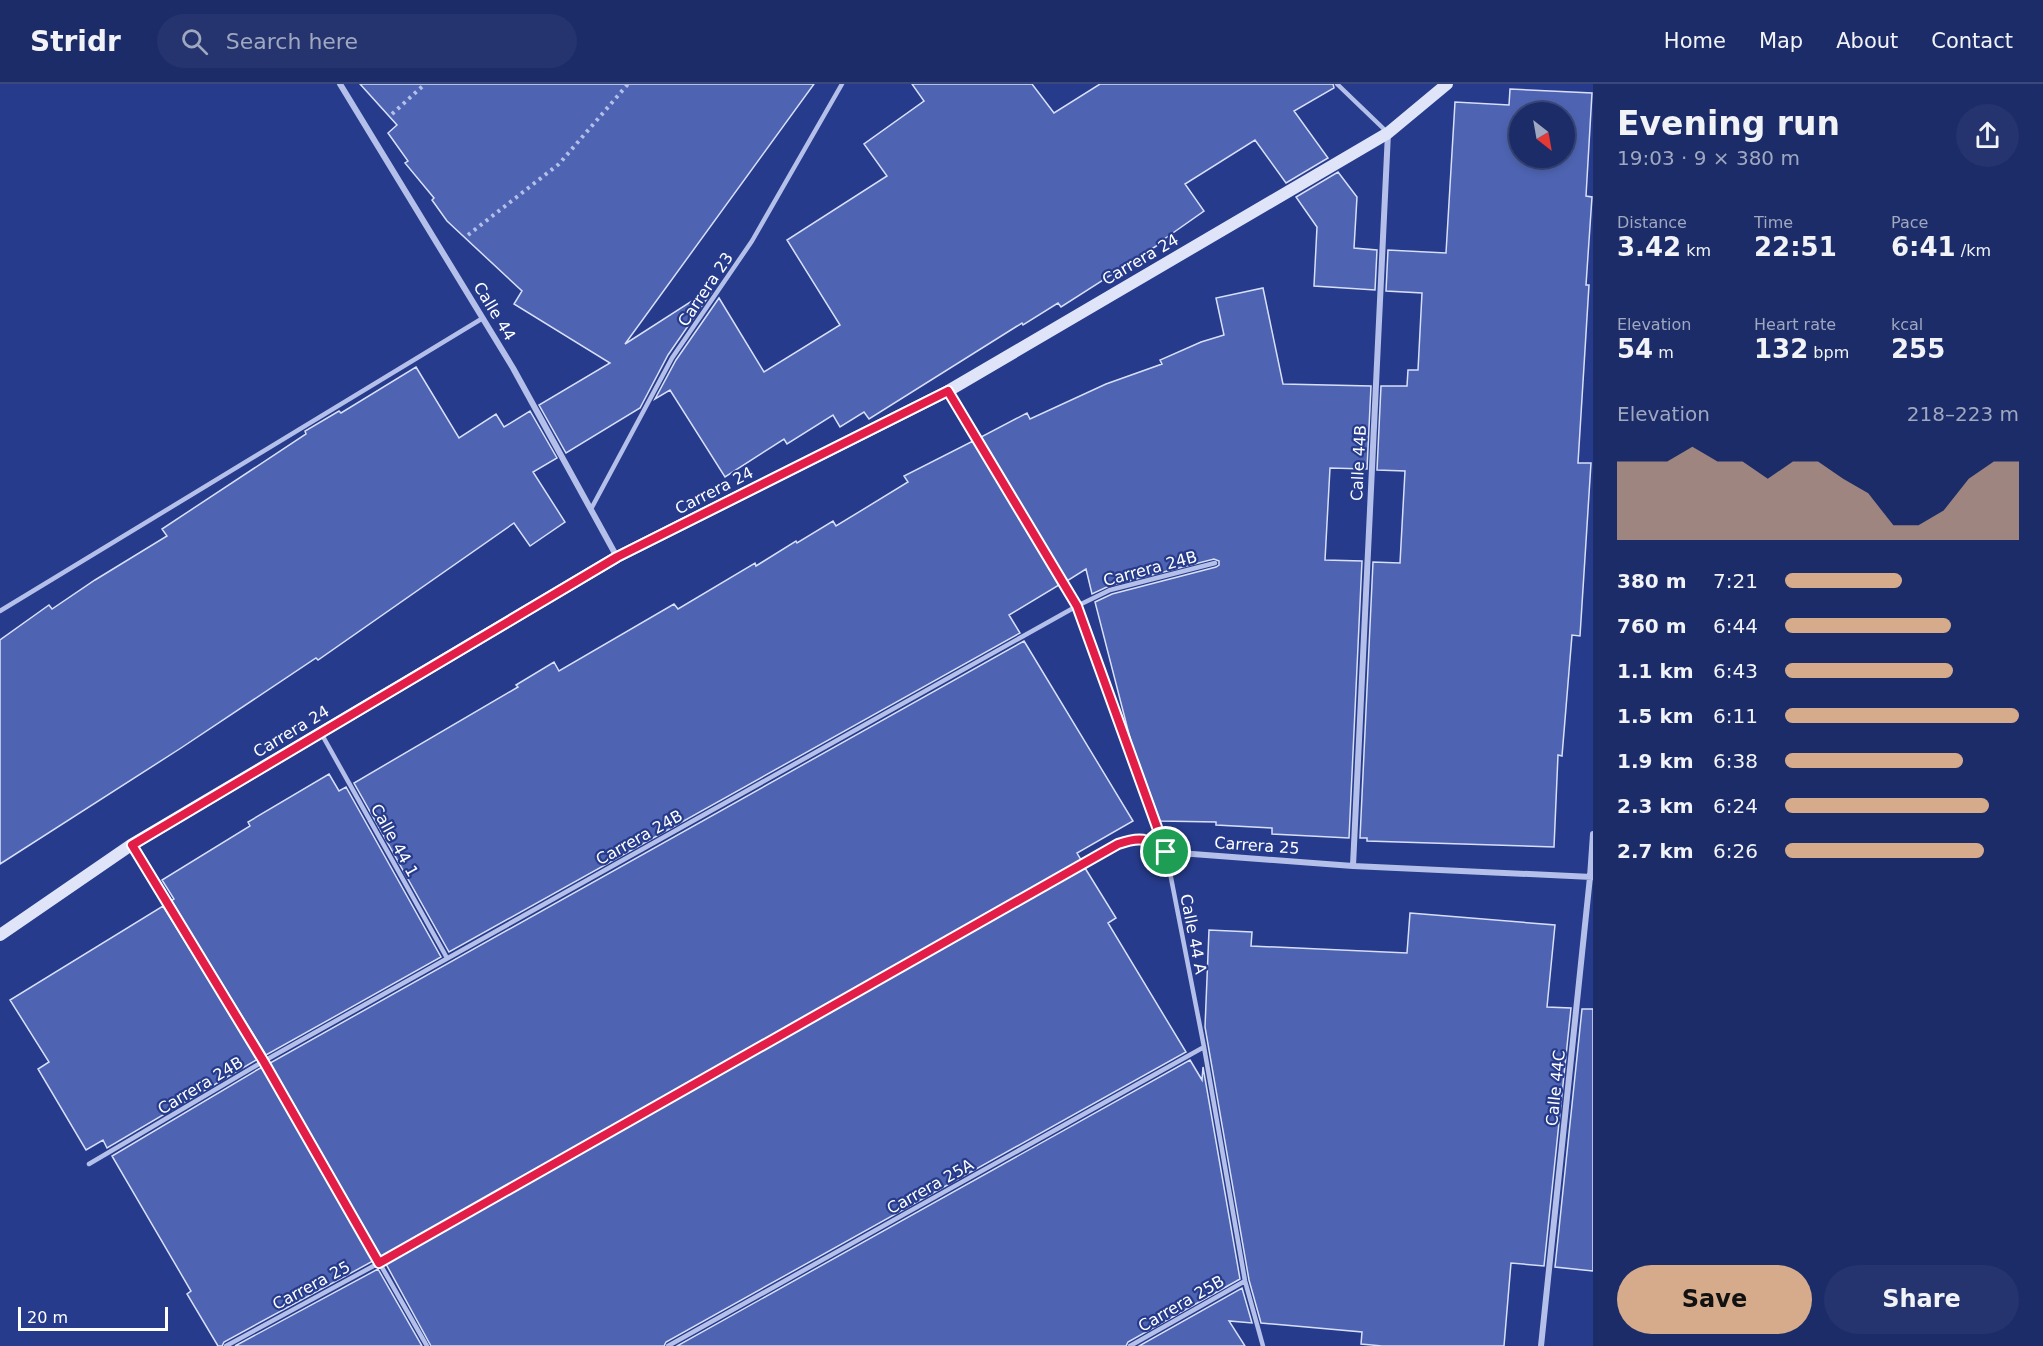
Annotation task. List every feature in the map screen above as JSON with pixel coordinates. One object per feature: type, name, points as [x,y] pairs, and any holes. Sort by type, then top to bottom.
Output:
[{"type":"street","name":"Calle 44","points":[[340,84],[513,368],[617,557]]},
{"type":"street","name":"Carrera 24","points":[[0,935],[132,845],[617,557],[948,391],[1388,133],[1448,84]]},
{"type":"street","name":"Calle 44B","points":[[1353,866],[1388,133]]},
{"type":"street","name":"Calle 44C","points":[[1541,1346],[1592,878],[1593,834]]},
{"type":"street","name":"Carrera 25","points":[[1118,844],[1141,838],[1151,841],[1166,852],[1353,866],[1592,878]]},
{"type":"lane","name":"Carrera 23","points":[[591,509],[672,358],[752,241],[842,84]]},
{"type":"lane","points":[[1336,84],[1388,133]]},
{"type":"lane","points":[[0,611],[483,318]]},
{"type":"lane","name":"Calle 44 A","points":[[948,391],[1077,606],[1166,852],[1204,1047],[1245,1281],[1263,1346]]},
{"type":"lane","name":"Carrera 24B","points":[[89,1164],[447,958],[1077,606],[1110,590],[1215,563]]},
{"type":"lane","name":"Calle 44 1","points":[[321,733],[447,958]]},
{"type":"lane","name":"Carrera 25","points":[[226,1346],[379,1263],[1118,844]]},
{"type":"lane","points":[[132,845],[264,1062],[427,1346]]},
{"type":"lane","name":"Carrera 25A","points":[[668,1346],[1204,1047]]},
{"type":"lane","name":"Carrera 25B","points":[[1130,1346],[1245,1281]]},
{"type":"path","points":[[371,134],[425,84]]},
{"type":"path","points":[[444,254],[559,164],[628,84]]},
{"type":"building","points":[[360,84],[814,84],[625,344],[712,288],[713,290],[668,355],[640,408],[566,453],[539,405],[610,363],[514,304],[522,291],[447,221],[432,200],[434,198],[405,163],[408,161],[388,133],[397,125]]},
{"type":"building","points":[[912,84],[1032,84],[1054,113],[1100,84],[1333,84],[1334,88],[1294,111],[1328,158],[1286,183],[1255,140],[1185,184],[1204,211],[1161,243],[1061,307],[1058,303],[1023,325],[1022,323],[869,419],[864,412],[840,427],[833,415],[787,444],[784,439],[725,477],[670,390],[655,399],[676,360],[719,298],[764,372],[840,325],[787,240],[887,176],[864,144],[924,101]]},
{"type":"building","points":[[1510,89],[1592,93],[1586,196],[1592,197],[1586,285],[1589,285],[1578,463],[1591,463],[1580,636],[1572,635],[1562,756],[1558,755],[1554,847],[1367,841],[1367,838],[1360,838],[1373,562],[1400,563],[1405,471],[1377,470],[1381,386],[1407,386],[1408,370],[1418,370],[1422,293],[1386,291],[1388,250],[1446,253],[1455,102],[1509,105],[1509,168],[1575,168],[1575,102],[1509,102]]},
{"type":"building","points":[[1338,172],[1357,197],[1354,248],[1377,250],[1375,290],[1314,286],[1317,227],[1296,197]]},
{"type":"building","points":[[1263,288],[1283,384],[1371,386],[1367,469],[1330,468],[1325,560],[1362,561],[1349,838],[1272,834],[1272,828],[1216,825],[1216,822],[1160,821],[1131,742],[1095,602],[1112,594],[1216,567],[1219,561],[1214,559],[1109,586],[1092,594],[1086,569],[1067,581],[981,437],[1027,413],[1030,419],[1106,384],[1162,364],[1160,360],[1201,342],[1224,335],[1216,298]]},
{"type":"building","points":[[416,367],[459,438],[496,414],[504,427],[530,411],[557,458],[533,472],[565,522],[530,546],[514,523],[318,660],[316,658],[0,864],[0,640],[49,605],[52,609],[167,536],[162,529],[306,434],[305,431],[339,411],[341,413]]},
{"type":"building","points":[[973,441],[1059,585],[1009,615],[1020,633],[449,952],[354,783],[518,687],[516,685],[554,662],[559,671],[674,604],[678,609],[755,563],[756,566],[833,521],[836,526],[908,482],[904,476]]},
{"type":"building","points":[[1024,641],[1133,821],[1077,853],[1081,860],[381,1257],[270,1063]]},
{"type":"building","points":[[329,774],[339,791],[346,787],[441,957],[266,1055],[171,901],[174,899],[162,880],[250,826],[248,822]]},
{"type":"building","points":[[1085,868],[1116,918],[1108,923],[1186,1052],[666,1342],[664,1346],[431,1346],[386,1264]]},
{"type":"building","points":[[163,906],[258,1059],[107,1148],[103,1140],[86,1150],[38,1069],[49,1062],[10,1000]]},
{"type":"building","points":[[1410,913],[1555,925],[1547,1007],[1571,1008],[1544,1266],[1511,1263],[1504,1346],[1382,1346],[1361,1344],[1362,1332],[1261,1323],[1249,1280],[1205,1027],[1209,930],[1252,932],[1251,946],[1407,953]]},
{"type":"building","points":[[1582,1009],[1593,1009],[1593,1271],[1555,1267]]},
{"type":"building","points":[[1190,1060],[1202,1080],[1203,1067],[1240,1279],[1128,1342],[1126,1346],[677,1346]]},
{"type":"building","points":[[262,1067],[373,1261],[224,1342],[222,1346],[218,1346],[187,1294],[191,1291],[112,1156]]},
{"type":"building","points":[[378,1269],[422,1346],[235,1346]]},
{"type":"building","points":[[1242,1288],[1252,1323],[1229,1321],[1245,1346],[1139,1346]]},
{"type":"route","points":[[948,391],[1077,606],[1166,852],[1151,841],[1141,838],[1118,844],[379,1263],[264,1062],[132,845],[617,557],[948,391]]}]
